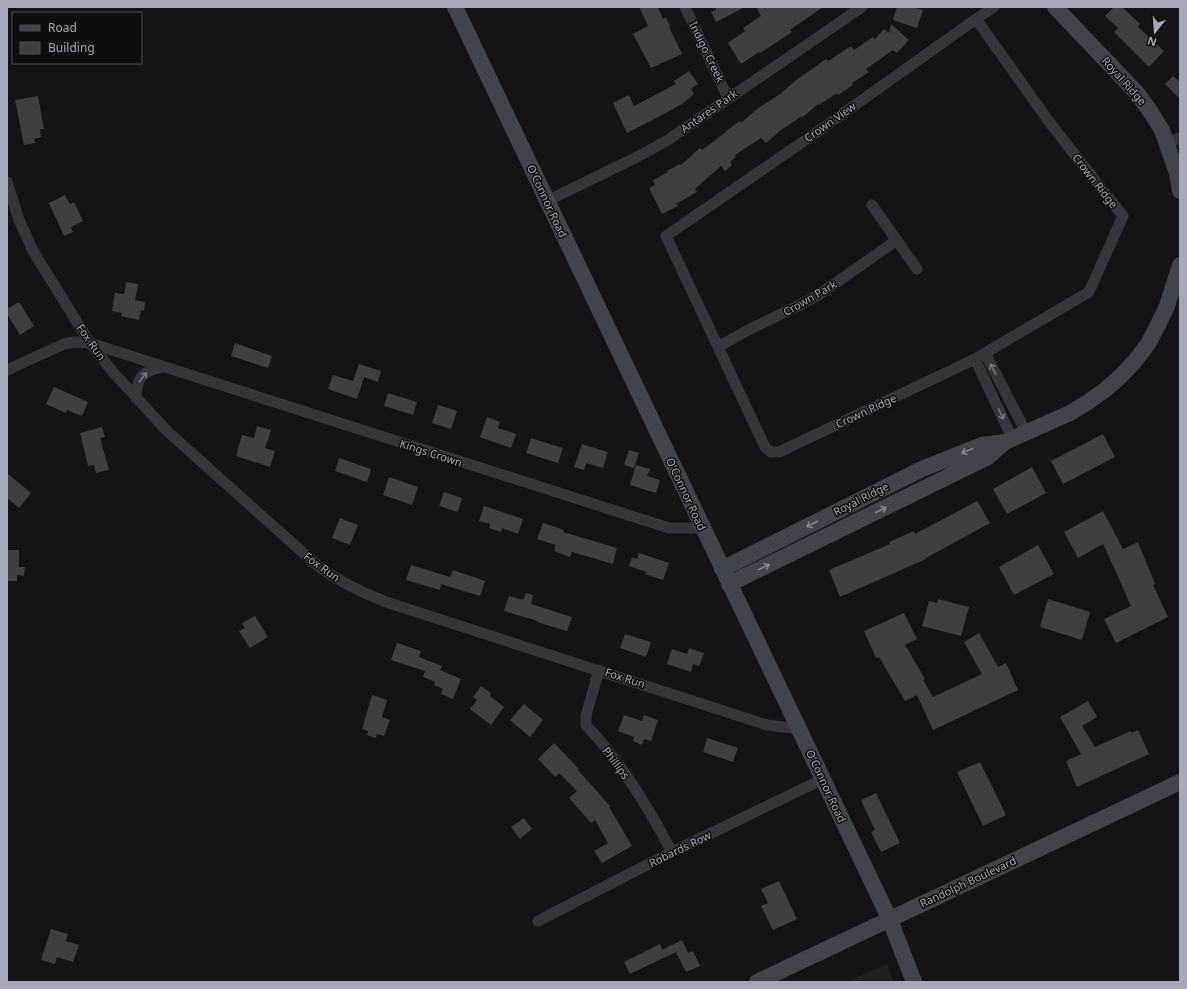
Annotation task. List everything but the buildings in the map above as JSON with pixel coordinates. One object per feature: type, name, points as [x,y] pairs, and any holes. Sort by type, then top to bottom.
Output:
[{"type":"main road","name":"O'Connor Road","points":[[455,7],[890,920],[914,982]]},
{"type":"main road","name":"Royal Ridge","points":[[1055,7],[1137,93],[1162,130],[1173,141],[1176,173],[1180,191]]},
{"type":"main road","name":"Royal Ridge","points":[[722,569],[922,469],[982,445],[1014,438],[1070,413],[1088,402],[1105,390],[1126,371],[1148,344],[1158,325],[1172,291],[1180,265]]},
{"type":"main road","name":"Royal Ridge","points":[[729,584],[988,457],[1014,438]]},
{"type":"main road","name":"Randolph Boulevard","points":[[757,982],[1180,782]]},
{"type":"street","name":"Indigo Creek","points":[[685,7],[728,98]]},
{"type":"street","name":"Antares Park","points":[[547,201],[637,157],[668,140],[862,7]]},
{"type":"street","name":"Crown View","points":[[718,347],[666,236],[820,130],[994,7]]},
{"type":"street","name":"Crown Ridge","points":[[718,347],[765,447],[771,452],[779,452],[975,359],[1089,292],[1124,216],[1050,123],[976,19]]},
{"type":"street","name":"Fox Run","points":[[7,182],[19,220],[33,251],[90,343],[113,372],[173,436],[319,567],[338,580],[360,592],[389,603],[767,725],[799,729]]},
{"type":"street","points":[[872,205],[917,269]]},
{"type":"street","name":"Crown Park","points":[[718,347],[748,330],[800,306],[820,294],[897,240]]},
{"type":"street","name":"Kings Crown","points":[[7,370],[64,344],[74,342],[90,343],[669,528],[702,528]]},
{"type":"street","points":[[985,353],[1014,438]]},
{"type":"street","points":[[975,359],[1014,438]]},
{"type":"street","points":[[136,398],[136,388],[140,378],[150,370],[162,367]]},
{"type":"street","name":"Phillips","points":[[599,670],[586,715],[586,725],[625,774],[654,819],[672,852]]},
{"type":"street","name":"Robards Row","points":[[538,920],[672,852],[823,779]]},
{"type":"shaded area","points":[[887,964],[893,982],[847,982]]}]
